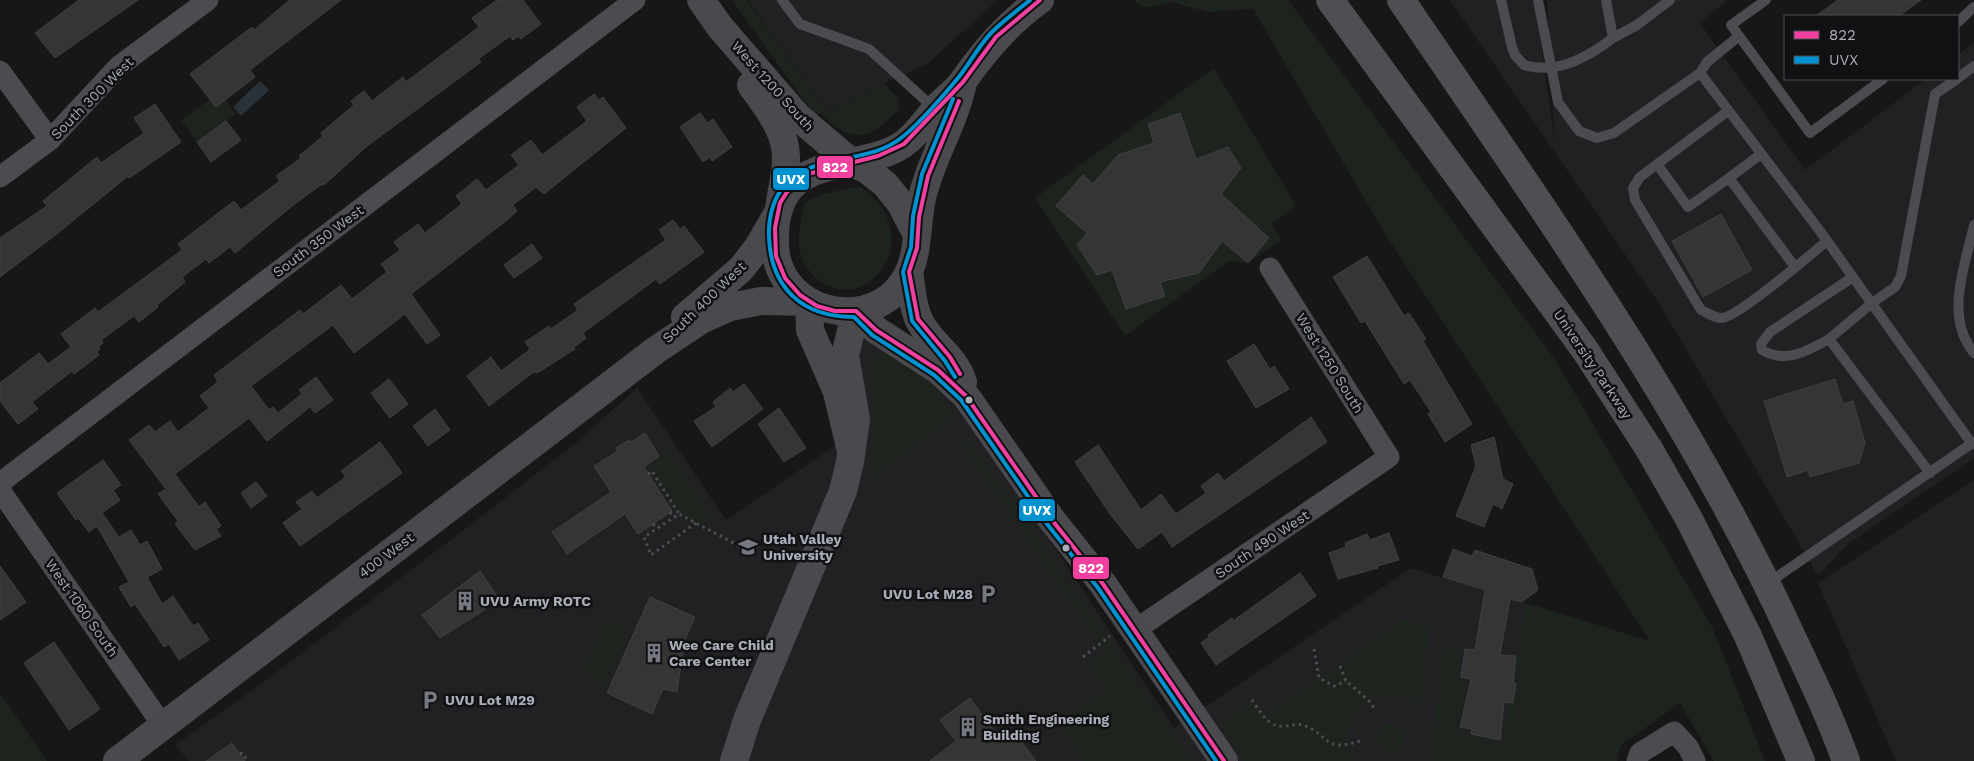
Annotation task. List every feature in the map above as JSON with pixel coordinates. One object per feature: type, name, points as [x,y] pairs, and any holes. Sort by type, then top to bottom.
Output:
[{"type":"main road","name":"West 1200 South","points":[[701,0],[720,27],[798,117],[851,162]]},
{"type":"main road","name":"University Parkway","points":[[1330,0],[1585,350],[1649,449],[1688,517],[1748,636],[1801,761]]},
{"type":"main road","points":[[1401,0],[1625,332],[1694,446],[1768,583],[1846,761]]},
{"type":"main road","points":[[962,82],[956,112],[928,176],[922,199],[917,248],[910,272],[904,281],[889,297],[868,308],[856,311],[836,311],[809,302],[792,287],[776,256],[778,209],[793,185],[808,174],[892,151],[904,144],[962,82],[984,51],[1028,3]]},
{"type":"main road","name":"West 1200 South","points":[[720,27],[736,62],[775,121],[783,139],[786,160],[778,209]]},
{"type":"main road","points":[[851,162],[867,170],[885,184],[901,204],[917,235]]},
{"type":"main road","name":"South 400 West","points":[[656,350],[681,321],[741,269],[758,247],[778,209]]},
{"type":"main road","points":[[910,272],[918,319],[957,367],[966,396]]},
{"type":"main road","name":"South 400 West","points":[[656,350],[702,320],[730,307],[761,301],[809,302]]},
{"type":"main road","points":[[809,302],[810,330],[837,392],[851,451]]},
{"type":"main road","points":[[856,311],[876,330],[938,370],[966,396],[1052,520],[1086,561],[1122,633],[1224,761]]},
{"type":"main road","points":[[734,761],[747,720],[842,491],[854,435],[855,406],[846,373],[845,355],[856,311]]},
{"type":"main road","name":"400 West","points":[[117,761],[656,350]]},
{"type":"street","name":"South 300 West","points":[[0,177],[50,140],[119,66],[208,0]]},
{"type":"street","name":"South 350 West","points":[[0,483],[635,0]]},
{"type":"street","points":[[0,70],[50,140]]},
{"type":"street","name":"West 1250 South","points":[[1270,268],[1390,457]]},
{"type":"street","name":"South 490 West","points":[[1122,633],[1390,457]]},
{"type":"street","name":"West 1060 South","points":[[0,490],[163,726]]},
{"type":"street","points":[[1637,761],[1640,753],[1674,732],[1688,747],[1695,761]]},
{"type":"lane","points":[[782,0],[800,24],[869,49],[936,110]]},
{"type":"lane","points":[[1501,0],[1515,55],[1524,65],[1552,68],[1591,55],[1613,38],[1637,25],[1670,0]]},
{"type":"lane","points":[[1538,0],[1558,102],[1579,130],[1597,138],[1614,133],[1700,73],[1707,62],[1739,36]]},
{"type":"lane","points":[[1606,0],[1613,38]]},
{"type":"lane","points":[[1766,0],[1731,25],[1810,133],[1882,80]]},
{"type":"lane","points":[[1959,21],[1974,7]]},
{"type":"lane","points":[[1959,77],[1974,66]]},
{"type":"lane","points":[[1700,73],[1827,241],[1973,443],[1768,583]]},
{"type":"lane","points":[[1853,277],[1770,332],[1761,344],[1762,350],[1773,357],[1803,353],[1829,339],[1872,303],[1895,287],[1901,276],[1935,94],[1954,80]]},
{"type":"lane","points":[[1728,111],[1640,177],[1633,188],[1635,200],[1701,310],[1715,318],[1724,318],[1763,293],[1827,241]]},
{"type":"lane","points":[[1657,164],[1688,207],[1761,154]]},
{"type":"lane","points":[[1729,178],[1795,268]]},
{"type":"lane","points":[[1974,225],[1958,302],[1958,324],[1966,344],[1974,353]]},
{"type":"lane","points":[[1829,339],[1930,473]]},
{"type":"path","points":[[648,474],[652,471],[679,514],[739,546]]},
{"type":"path","points":[[670,512],[674,517]]},
{"type":"path","points":[[679,514],[644,537],[651,555],[696,524]]},
{"type":"path","points":[[653,524],[657,528]]},
{"type":"path","points":[[1083,657],[1122,633]]},
{"type":"path","points":[[1314,649],[1319,678],[1334,686],[1346,681]]},
{"type":"path","points":[[681,665],[697,666]]},
{"type":"path","points":[[1340,666],[1346,681],[1368,700],[1376,710]]},
{"type":"path","points":[[1252,700],[1270,723],[1282,727],[1294,724],[1304,726],[1326,742],[1338,746],[1360,741]]},
{"type":"path","points":[[240,754],[242,753],[248,761]]},
{"type":"shaded area","points":[[732,0],[747,0],[826,111],[884,84],[898,98],[899,110],[876,130],[861,135],[854,135],[841,130],[820,113],[815,116]]},
{"type":"shaded area","points":[[748,0],[998,0],[928,63],[826,111]]},
{"type":"shaded area","points":[[1133,0],[1288,0],[1554,358],[1712,627],[1765,761],[1714,761],[1680,703],[1621,745],[1617,761],[1431,761],[1443,646],[1461,650],[1459,682],[1468,683],[1457,732],[1503,743],[1526,603],[1650,641],[1384,232],[1253,9],[1209,12],[1171,2],[1144,8]]},
{"type":"shaded area","points":[[1450,0],[1535,0],[1555,144],[1547,0],[1727,0],[1700,23],[1805,170],[1925,80],[1959,80],[1959,54],[1974,42],[1974,458],[1848,544],[1818,576],[1662,308]]},
{"type":"shaded area","points":[[1214,68],[1296,206],[1271,224],[1282,240],[1248,263],[1229,261],[1125,336],[1035,198]]},
{"type":"shaded area","points":[[260,81],[269,90],[241,116],[233,107]]},
{"type":"shaded area","points":[[220,92],[236,114],[197,142],[181,120]]},
{"type":"shaded area","points":[[859,186],[880,205],[890,226],[891,247],[884,265],[872,280],[855,288],[836,288],[816,278],[806,267],[802,259],[799,240],[804,203],[820,195]]},
{"type":"shaded area","name":"Utah Valley University","points":[[865,336],[917,362],[963,409],[1174,728],[1411,568],[1650,642],[1616,761],[189,761],[175,745],[258,686],[469,526],[578,441],[637,388],[726,520],[865,425],[854,343]]},
{"type":"shaded area","points":[[891,347],[914,356],[955,416],[872,479],[874,406],[869,379],[872,358]]},
{"type":"shaded area","points":[[969,439],[1192,761],[1084,761],[1057,723],[1104,691],[1104,685],[1088,663],[1104,651],[962,445]]},
{"type":"shaded area","points":[[669,451],[711,517],[701,525],[682,516],[648,464]]},
{"type":"shaded area","points":[[1974,480],[1974,761],[1896,761],[1818,583]]},
{"type":"shaded area","points":[[606,619],[629,630],[602,690],[584,666]]},
{"type":"shaded area","points":[[1403,620],[1430,625],[1421,705],[1406,696],[1375,694],[1354,716],[1351,724],[1349,740],[1355,761],[1244,761],[1219,725],[1252,700],[1265,716]]},
{"type":"shaded area","points":[[0,693],[47,761],[0,761]]},
{"type":"shaded area","points":[[1391,724],[1401,728],[1405,738],[1401,748],[1391,752],[1381,748],[1377,738],[1381,728]]},
{"type":"building","points":[[79,0],[138,0],[55,58],[35,33]]},
{"type":"building","points":[[290,0],[341,0],[250,70],[255,77],[216,107],[190,74],[252,27],[254,30]]},
{"type":"building","points":[[497,0],[523,0],[541,24],[521,39],[518,36],[513,40],[510,36],[478,59],[481,62],[367,146],[324,185],[322,184],[292,206],[235,253],[230,247],[209,263],[206,259],[182,277],[185,282],[139,322],[134,316],[101,340],[103,343],[98,347],[100,349],[97,352],[99,355],[74,374],[72,371],[32,402],[38,409],[18,424],[0,401],[0,383],[39,353],[48,364],[71,347],[61,334],[95,308],[98,312],[182,250],[178,244],[234,201],[241,210],[280,181],[276,176],[301,158],[299,156],[323,136],[321,133],[354,105],[351,101],[364,91],[372,101],[403,77],[406,82],[479,27],[472,18]]},
{"type":"building","points":[[1838,0],[1921,0],[1900,15],[1817,15]]},
{"type":"building","points":[[594,94],[599,100],[603,97],[626,128],[544,194],[536,187],[513,205],[517,211],[507,220],[411,294],[440,335],[427,344],[405,314],[354,353],[333,325],[251,386],[269,410],[273,407],[278,413],[302,394],[299,390],[316,377],[333,400],[315,413],[310,407],[267,441],[249,418],[175,474],[199,507],[205,502],[221,526],[216,529],[221,536],[195,550],[175,524],[178,521],[158,494],[166,489],[129,440],[149,425],[155,432],[170,421],[178,432],[209,408],[200,396],[218,382],[214,375],[300,310],[303,314],[341,285],[352,299],[387,272],[381,264],[400,250],[394,242],[418,224],[425,233],[462,204],[456,196],[477,179],[486,190],[519,165],[511,155],[531,140],[542,155],[587,121],[577,107]]},
{"type":"building","points":[[155,104],[181,142],[129,178],[128,176],[0,277],[0,238],[47,206],[43,201],[97,157],[101,163],[144,133],[134,118]]},
{"type":"building","points":[[700,113],[708,123],[713,119],[732,147],[712,161],[710,157],[703,162],[680,127]]},
{"type":"building","points":[[1180,113],[1196,159],[1228,147],[1241,168],[1221,194],[1269,238],[1248,263],[1222,241],[1199,273],[1160,282],[1165,296],[1126,309],[1112,270],[1097,275],[1077,245],[1087,233],[1056,206],[1083,175],[1093,184],[1118,155],[1154,143],[1148,124]]},
{"type":"building","points":[[226,121],[241,140],[211,162],[197,142]]},
{"type":"building","points":[[1721,214],[1752,270],[1703,297],[1672,241]]},
{"type":"building","points":[[673,220],[680,229],[684,226],[704,252],[660,284],[656,279],[583,333],[586,338],[573,348],[575,349],[542,370],[536,373],[535,371],[489,406],[467,376],[491,357],[501,371],[528,351],[530,349],[525,342],[549,326],[551,329],[578,310],[574,304],[666,240],[659,230]]},
{"type":"building","points":[[532,244],[542,258],[514,278],[504,265]]},
{"type":"building","points":[[1367,256],[1404,316],[1409,313],[1426,339],[1423,341],[1472,424],[1445,442],[1428,414],[1431,412],[1410,380],[1404,384],[1365,321],[1361,323],[1333,277]]},
{"type":"building","points":[[1254,344],[1270,369],[1274,366],[1289,389],[1256,408],[1227,361]]},
{"type":"building","points":[[389,379],[408,404],[390,418],[371,393]]},
{"type":"building","points":[[1835,379],[1843,404],[1853,401],[1865,443],[1859,463],[1810,477],[1808,470],[1787,477],[1764,401]]},
{"type":"building","points":[[744,384],[763,409],[712,447],[694,421],[716,407],[713,402],[730,388],[733,392]]},
{"type":"building","points":[[779,408],[806,448],[784,462],[758,424]]},
{"type":"building","points":[[435,409],[450,430],[428,446],[413,426]]},
{"type":"building","points":[[1311,417],[1327,442],[1172,547],[1162,532],[1138,549],[1110,514],[1075,462],[1098,445],[1141,510],[1161,494],[1176,514],[1206,493],[1201,486],[1218,473],[1224,481]]},
{"type":"building","points":[[645,433],[659,456],[644,467],[672,511],[638,534],[625,514],[567,554],[552,532],[611,492],[594,466],[618,451],[616,448],[629,440],[631,442]]},
{"type":"building","points":[[1494,437],[1503,479],[1513,484],[1502,509],[1493,504],[1484,527],[1456,516],[1476,466],[1471,445]]},
{"type":"building","points":[[380,442],[402,473],[300,546],[283,523],[302,509],[296,502],[312,491],[317,498],[346,477],[341,471]]},
{"type":"building","points":[[103,460],[121,485],[113,490],[120,500],[102,513],[119,537],[131,530],[140,545],[147,541],[162,569],[147,577],[162,604],[173,596],[193,626],[198,623],[209,640],[179,660],[169,644],[164,647],[135,604],[131,607],[119,587],[129,582],[97,526],[89,532],[78,518],[76,520],[57,493]]},
{"type":"building","points":[[256,482],[267,496],[251,508],[241,493]]},
{"type":"building","points":[[1389,533],[1399,560],[1338,579],[1329,553],[1346,547],[1345,543],[1367,534],[1370,540]]},
{"type":"building","points":[[1453,549],[1472,556],[1475,550],[1532,569],[1538,590],[1522,602],[1510,599],[1500,655],[1516,656],[1513,683],[1516,684],[1513,703],[1504,702],[1500,740],[1471,734],[1472,729],[1460,727],[1471,679],[1461,677],[1465,649],[1475,650],[1485,590],[1443,577]]},
{"type":"building","points":[[0,566],[26,602],[0,620]]},
{"type":"building","name":"UVU Army ROTC","points":[[480,571],[497,596],[483,606],[486,609],[440,638],[422,615]]},
{"type":"building","points":[[1300,573],[1316,596],[1216,665],[1201,643],[1209,637],[1208,635],[1232,618],[1233,621]]},
{"type":"building","name":"Wee Care Child Care Center","points":[[650,597],[695,617],[684,642],[677,692],[663,689],[652,714],[607,693]]},
{"type":"building","points":[[54,642],[100,709],[69,730],[24,663]]},
{"type":"building","name":"Smith Engineering Building","points":[[970,698],[1003,743],[1016,734],[1036,761],[930,761],[956,741],[940,720]]},
{"type":"building","points":[[232,743],[245,761],[206,761]]},
{"type":"transit line","name":"UVX","points":[[1030,0],[992,32],[958,78],[908,133],[887,147],[822,164],[807,169],[793,178],[781,190],[771,212],[769,231],[771,255],[783,285],[793,296],[819,312],[836,316],[854,317],[872,335],[934,375],[961,400],[1047,524],[1098,588],[1216,761]]},
{"type":"transit line","name":"822","points":[[1040,0],[996,37],[963,82],[904,144],[878,156],[808,174],[787,192],[780,203],[775,228],[776,256],[785,278],[800,295],[817,306],[835,311],[856,311],[876,330],[938,370],[966,396],[1052,520],[1103,584],[1224,761]]},
{"type":"transit line","name":"UVX","points":[[953,99],[922,174],[913,216],[911,247],[903,272],[912,321],[945,361],[955,377]]},
{"type":"transit line","name":"822","points":[[959,101],[928,176],[919,217],[917,248],[909,272],[918,319],[950,357],[960,374]]},
{"type":"place","name":"Utah Valley University","points":[[748,547]]},
{"type":"place","name":"UVU Lot M28","points":[[988,594]]},
{"type":"place","name":"UVU Army ROTC","points":[[465,601]]},
{"type":"place","name":"Wee Care Child Care Center","points":[[654,653]]},
{"type":"place","name":"UVU Lot M29","points":[[430,700]]},
{"type":"place","name":"Smith Engineering Building","points":[[968,727]]}]
